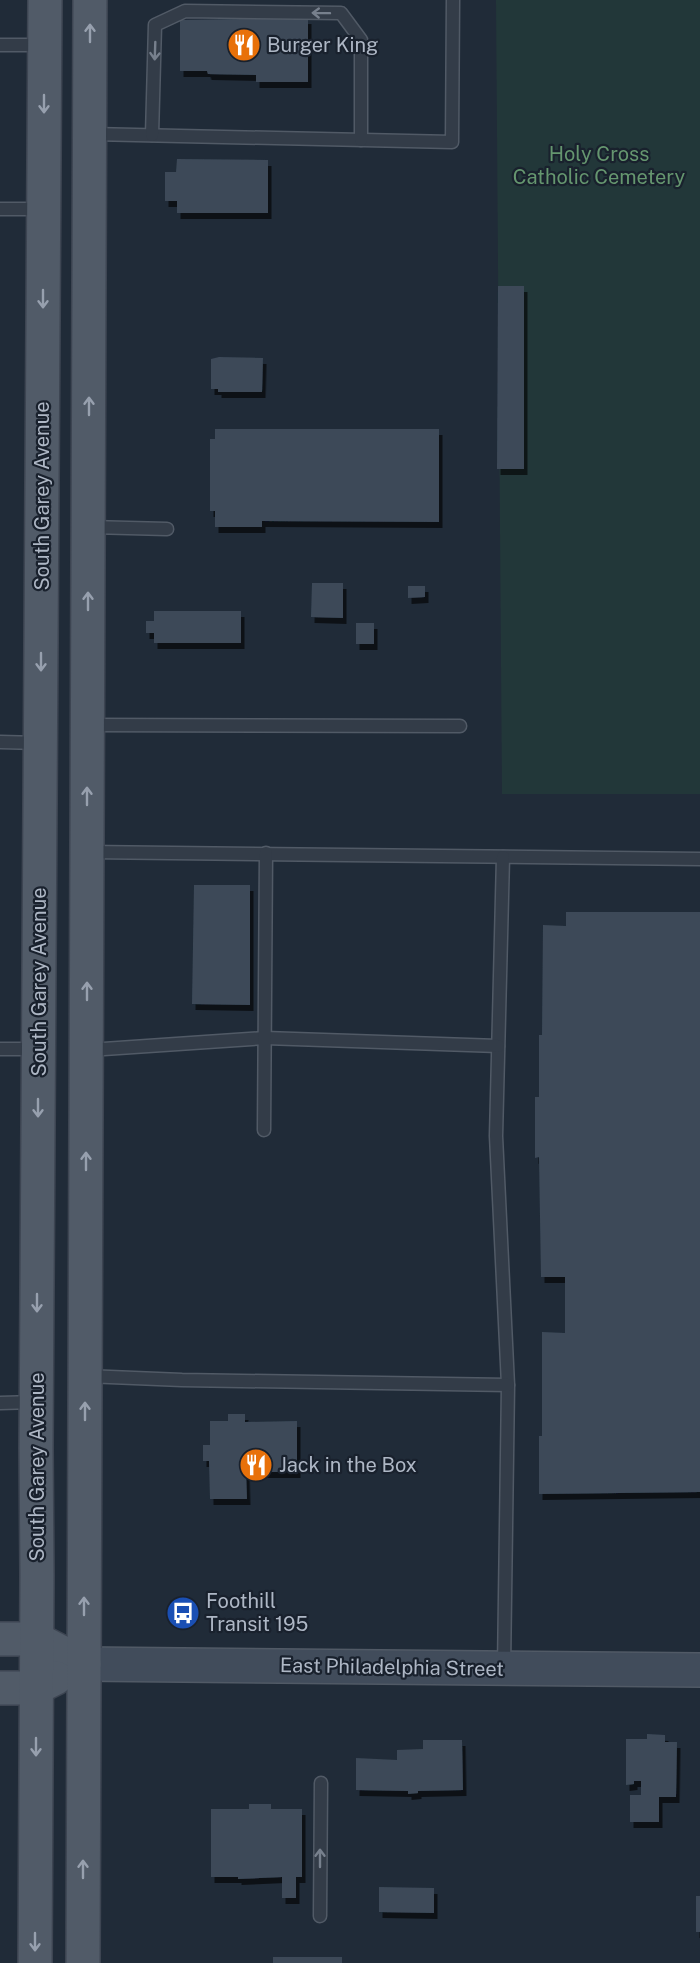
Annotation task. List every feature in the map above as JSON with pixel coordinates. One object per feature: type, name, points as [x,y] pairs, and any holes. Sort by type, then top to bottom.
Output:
[{"type":"main road","name":"South Garey Avenue","points":[[35,1963],[36,1402],[45,0]]},
{"type":"main road","points":[[83,1963],[90,0]]},
{"type":"main road","points":[[39,1049],[86,1050]]},
{"type":"main road","points":[[0,1639],[36,1639],[84,1664]]},
{"type":"main road","points":[[0,1688],[36,1688],[84,1664]]},
{"type":"street","name":"East Philadelphia Street","points":[[84,1664],[700,1670]]},
{"type":"lane","points":[[90,134],[452,142],[453,0]]},
{"type":"lane","points":[[152,135],[155,25],[185,11],[341,13],[361,40],[361,140]]},
{"type":"lane","points":[[0,45],[45,45]]},
{"type":"lane","points":[[0,209],[43,209]]},
{"type":"lane","points":[[88,526],[167,529]]},
{"type":"lane","points":[[88,725],[460,726]]},
{"type":"lane","points":[[0,742],[40,743]]},
{"type":"lane","points":[[87,852],[700,859]]},
{"type":"lane","points":[[264,1130],[266,853]]},
{"type":"lane","points":[[503,857],[496,1136],[508,1385],[504,1668]]},
{"type":"lane","points":[[86,1050],[265,1038],[498,1046]]},
{"type":"lane","points":[[0,1049],[39,1049]]},
{"type":"lane","points":[[85,1376],[182,1380],[508,1385]]},
{"type":"lane","points":[[0,1403],[36,1402]]},
{"type":"lane","points":[[320,1916],[321,1783]]},
{"type":"green space","name":"Holy Cross Catholic Cemetery","points":[[496,0],[700,0],[700,794],[502,794]]},
{"type":"building","name":"Burger King","points":[[308,18],[308,82],[256,82],[256,75],[180,71],[180,20]]},
{"type":"building","points":[[177,159],[268,160],[268,213],[177,213],[177,201],[165,201],[165,172],[176,172]]},
{"type":"building","points":[[498,286],[524,286],[524,469],[497,469]]},
{"type":"building","points":[[219,357],[263,358],[262,392],[218,392],[218,389],[211,389],[211,359]]},
{"type":"building","points":[[215,429],[439,429],[439,522],[262,521],[262,527],[215,527],[215,511],[210,511],[210,439],[215,439]]},
{"type":"building","points":[[312,583],[343,583],[343,618],[311,617]]},
{"type":"building","points":[[408,586],[425,586],[425,597],[408,598]]},
{"type":"building","points":[[154,611],[241,611],[241,643],[154,643],[154,633],[146,633],[146,621],[154,621]]},
{"type":"building","points":[[356,623],[374,623],[374,644],[356,644]]},
{"type":"building","points":[[194,885],[250,885],[250,1005],[192,1004]]},
{"type":"building","points":[[566,912],[700,912],[700,1492],[539,1494],[539,1436],[542,1436],[542,1332],[565,1333],[565,1277],[541,1277],[539,1157],[535,1158],[535,1097],[539,1097],[539,1035],[542,1035],[543,925],[566,926]]},
{"type":"building","points":[[228,1414],[245,1414],[245,1422],[297,1421],[297,1472],[246,1472],[247,1499],[210,1499],[209,1461],[203,1461],[203,1445],[210,1445],[210,1421],[228,1421]]},
{"type":"building","points":[[647,1734],[665,1735],[665,1742],[677,1742],[676,1797],[659,1797],[659,1822],[630,1822],[630,1795],[641,1795],[641,1781],[634,1781],[634,1784],[626,1785],[626,1739],[647,1739]]},
{"type":"building","points":[[423,1740],[462,1740],[463,1790],[418,1791],[418,1793],[408,1794],[408,1791],[356,1790],[356,1758],[397,1760],[397,1750],[423,1749]]},
{"type":"building","points":[[249,1804],[271,1804],[271,1809],[302,1809],[302,1877],[296,1877],[296,1898],[282,1898],[282,1877],[238,1879],[238,1877],[211,1877],[211,1809],[249,1809]]},
{"type":"building","points":[[379,1887],[434,1888],[434,1913],[379,1912]]},
{"type":"building","points":[[696,1896],[700,1896],[700,1932],[696,1932]]},
{"type":"building","points":[[273,1957],[342,1957],[342,1963],[273,1963]]},
{"type":"place","name":"Burger King","points":[[244,45]]},
{"type":"place","name":"Jack in the Box","points":[[256,1465]]},
{"type":"place","name":"Foothill Transit 195","points":[[183,1613]]}]
